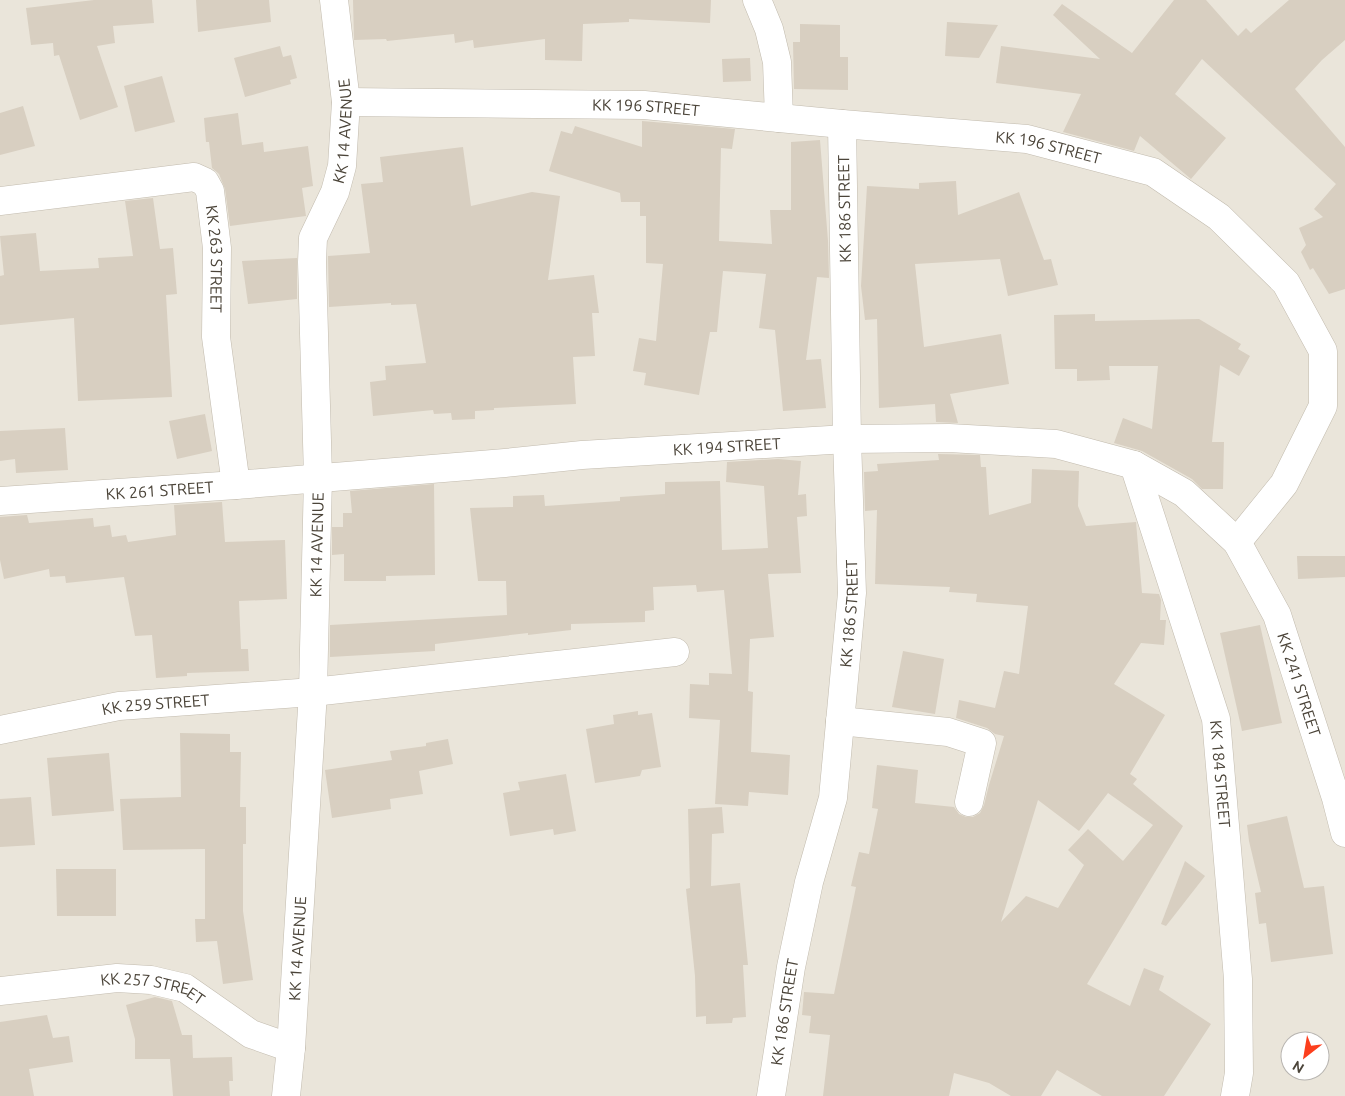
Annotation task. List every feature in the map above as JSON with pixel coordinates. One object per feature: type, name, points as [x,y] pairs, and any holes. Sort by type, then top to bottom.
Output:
[{"type":"street","name":"KK 14 AVENUE","points":[[286,1096],[291,1048],[313,692],[318,477],[312,262],[313,238],[335,192],[342,166],[346,102],[334,0]]},
{"type":"street","points":[[757,0],[769,29],[777,62],[779,118]]},
{"type":"street","name":"KK 196 STREET","points":[[346,102],[644,105],[1027,139],[1154,172],[1219,218],[1286,284],[1323,351],[1323,406],[1284,484],[1237,542]]},
{"type":"street","name":"KK 186 STREET","points":[[771,1096],[791,967],[809,882],[833,798],[852,593],[842,124]]},
{"type":"street","name":"KK 263 STREET","points":[[0,202],[194,177],[205,182],[210,191],[217,248],[216,337],[236,485]]},
{"type":"street","name":"KK 194 STREET","points":[[318,477],[505,463],[582,455],[848,439],[949,438],[1056,444],[1134,465]]},
{"type":"street","points":[[1134,465],[1184,493],[1237,542]]},
{"type":"street","name":"KK 184 STREET","points":[[1134,465],[1216,719],[1238,979],[1239,1073],[1235,1096]]},
{"type":"street","name":"KK 261 STREET","points":[[0,501],[236,485],[318,477]]},
{"type":"street","name":"KK 241 STREET","points":[[1237,542],[1277,615],[1336,798],[1345,834]]},
{"type":"street","name":"KK 259 STREET","points":[[0,730],[119,706],[313,692],[675,652]]},
{"type":"street","points":[[840,721],[948,732],[982,743],[968,802]]},
{"type":"street","name":"KK 257 STREET","points":[[0,991],[117,978],[151,980],[185,988],[251,1034],[291,1048]]},
{"type":"shaded area","points":[[0,0],[1345,0],[1345,1096],[0,1096]]},
{"type":"building","points":[[94,0],[152,0],[154,23],[113,26],[115,43],[97,46],[118,107],[80,120],[59,55],[54,56],[53,43],[31,45],[26,8]]},
{"type":"building","points":[[196,0],[269,0],[271,22],[198,32]]},
{"type":"building","points":[[353,0],[711,0],[710,23],[629,19],[629,22],[583,24],[582,61],[545,60],[545,39],[474,48],[473,40],[455,43],[454,34],[387,41],[386,39],[354,40]]},
{"type":"building","points":[[1174,0],[1206,0],[1238,36],[1246,28],[1251,33],[1289,0],[1345,0],[1345,40],[1322,60],[1295,89],[1345,147],[1345,289],[1329,294],[1313,268],[1310,270],[1301,252],[1306,245],[1299,228],[1323,217],[1314,209],[1336,184],[1202,59],[1175,94],[1226,138],[1191,179],[1140,136],[1134,151],[1063,132],[1081,94],[996,83],[1001,46],[1100,59],[1053,15],[1062,4],[1132,53]]},
{"type":"building","points":[[947,22],[998,25],[979,58],[945,56]]},
{"type":"building","points":[[800,24],[840,25],[840,57],[848,57],[848,90],[794,89],[793,42],[800,42]]},
{"type":"building","points":[[280,46],[283,57],[291,55],[297,78],[290,80],[291,84],[245,97],[234,58]]},
{"type":"building","points":[[750,58],[751,81],[723,82],[722,59]]},
{"type":"building","points":[[162,76],[175,122],[135,132],[124,86]]},
{"type":"building","points":[[23,106],[35,146],[0,155],[0,113]]},
{"type":"building","points":[[238,113],[242,145],[263,142],[264,152],[308,146],[313,186],[302,188],[306,216],[230,226],[225,189],[219,174],[212,168],[209,142],[206,142],[204,118]]},
{"type":"building","points":[[642,121],[735,129],[732,149],[721,148],[719,241],[772,244],[770,210],[791,210],[791,142],[820,140],[829,278],[817,277],[806,360],[821,359],[826,408],[783,411],[775,330],[759,328],[766,274],[723,271],[717,332],[710,332],[699,395],[644,385],[646,373],[633,371],[639,338],[656,341],[663,264],[646,263],[646,216],[640,216],[640,202],[621,202],[620,193],[549,171],[561,131],[572,134],[575,126],[642,147]]},
{"type":"building","points":[[463,147],[471,206],[532,192],[560,196],[548,280],[594,275],[599,313],[592,313],[595,356],[573,357],[576,404],[494,408],[494,410],[475,411],[475,419],[452,420],[451,413],[434,414],[433,410],[373,416],[370,382],[386,380],[385,366],[426,363],[416,304],[391,305],[391,303],[329,307],[328,256],[370,253],[361,184],[383,182],[380,157]]},
{"type":"building","points":[[956,181],[958,215],[1019,192],[1044,260],[1051,259],[1058,285],[1008,296],[1000,259],[915,264],[924,347],[1001,334],[1009,384],[950,394],[958,423],[936,422],[935,404],[879,408],[877,319],[865,320],[861,286],[867,186],[919,189],[919,183]]},
{"type":"building","points":[[153,198],[160,249],[173,248],[177,294],[166,295],[172,397],[78,401],[74,318],[0,325],[0,276],[4,275],[0,236],[36,233],[40,271],[99,268],[98,258],[133,256],[125,201]]},
{"type":"building","points":[[297,258],[297,299],[248,304],[242,261]]},
{"type":"building","points":[[1095,314],[1095,321],[1199,319],[1241,344],[1238,349],[1250,356],[1239,376],[1220,365],[1212,442],[1224,442],[1223,489],[1202,489],[1192,479],[1142,451],[1114,443],[1123,418],[1152,429],[1158,366],[1109,366],[1110,380],[1077,381],[1077,369],[1055,369],[1054,315]]},
{"type":"building","points":[[205,414],[212,451],[177,459],[169,421]]},
{"type":"building","points":[[65,428],[68,470],[16,473],[15,459],[0,461],[0,431]]},
{"type":"building","points":[[938,454],[980,455],[981,467],[986,467],[989,515],[1031,503],[1032,469],[1079,471],[1078,506],[1086,526],[1136,522],[1142,593],[1159,594],[1161,600],[1160,620],[1166,620],[1164,645],[1141,643],[1114,684],[1165,715],[1130,774],[1137,779],[1133,784],[1183,826],[1087,984],[1130,1006],[1144,968],[1164,976],[1159,990],[1211,1024],[1164,1096],[1102,1096],[1057,1070],[1041,1096],[1011,1096],[989,1083],[954,1073],[949,1096],[823,1096],[830,1035],[809,1033],[811,1016],[802,1015],[804,992],[834,994],[856,887],[851,886],[859,852],[869,854],[878,809],[872,808],[877,765],[918,770],[915,803],[954,807],[959,814],[966,817],[973,817],[980,813],[1004,736],[995,734],[987,728],[956,718],[959,700],[995,708],[1004,671],[1019,674],[1028,606],[976,602],[977,594],[949,592],[950,587],[875,584],[877,510],[865,511],[864,472],[878,471],[877,464],[939,460]],"holes":[[[1108,793],[1153,825],[1123,861],[1088,829],[1068,850],[1084,865],[1058,908],[1026,896],[1001,922],[1038,800],[1079,831]]]},
{"type":"building","points":[[778,459],[801,461],[798,495],[806,494],[807,516],[797,517],[801,573],[768,574],[774,637],[750,639],[748,691],[753,692],[751,752],[790,755],[788,795],[749,792],[748,806],[715,804],[720,720],[689,718],[690,684],[709,685],[709,673],[732,674],[724,590],[697,592],[696,585],[653,587],[654,610],[645,611],[645,622],[571,624],[571,630],[435,644],[435,651],[330,657],[330,625],[507,615],[506,581],[478,581],[470,508],[513,507],[513,496],[544,495],[545,506],[620,501],[620,497],[665,494],[665,482],[720,481],[722,550],[768,548],[764,486],[726,482],[727,462]]},
{"type":"building","points":[[434,484],[435,575],[386,576],[386,581],[344,581],[344,554],[332,555],[332,527],[343,527],[343,513],[352,513],[350,491]]},
{"type":"building","points":[[222,502],[225,542],[285,540],[287,599],[239,601],[241,649],[248,649],[249,671],[187,673],[187,676],[156,678],[152,635],[135,636],[124,577],[66,583],[65,576],[50,577],[49,569],[4,579],[0,560],[0,517],[27,515],[29,523],[93,518],[94,527],[110,525],[112,537],[126,535],[128,542],[176,535],[174,505]]},
{"type":"building","points":[[1297,556],[1345,556],[1345,577],[1298,579]]},
{"type":"building","points":[[1260,625],[1282,723],[1242,731],[1220,633]]},
{"type":"building","points":[[903,651],[944,659],[935,714],[892,707]]},
{"type":"building","points":[[638,711],[638,715],[652,713],[661,767],[642,770],[640,776],[595,783],[586,729],[614,724],[613,715]]},
{"type":"building","points":[[180,733],[230,734],[230,752],[241,752],[240,807],[246,807],[246,844],[243,844],[243,911],[253,980],[223,984],[217,941],[196,942],[195,919],[205,919],[205,849],[123,850],[120,799],[181,797]]},
{"type":"building","points":[[448,739],[453,764],[419,771],[423,794],[390,799],[391,809],[332,818],[325,770],[392,760],[390,751],[426,746],[426,743]]},
{"type":"building","points":[[109,753],[114,811],[52,816],[47,758]]},
{"type":"building","points":[[566,774],[576,831],[554,835],[553,829],[510,836],[503,793],[520,790],[518,782]]},
{"type":"building","points":[[31,797],[35,845],[0,847],[0,799]]},
{"type":"building","points":[[722,807],[724,833],[712,834],[711,886],[740,883],[748,965],[743,965],[746,1017],[733,1018],[732,1023],[706,1024],[706,1016],[696,1017],[695,976],[686,889],[690,888],[688,809]]},
{"type":"building","points":[[1287,816],[1304,888],[1324,886],[1333,954],[1271,962],[1266,923],[1259,924],[1255,893],[1261,892],[1247,825]]},
{"type":"building","points":[[1185,861],[1205,876],[1166,926],[1161,924]]},
{"type":"building","points":[[56,869],[116,869],[116,916],[57,916]]},
{"type":"building","points":[[155,997],[172,1001],[182,1035],[192,1035],[193,1058],[232,1057],[233,1081],[229,1081],[230,1096],[173,1096],[170,1059],[135,1059],[135,1039],[126,1005]]},
{"type":"building","points":[[47,1015],[53,1038],[69,1036],[73,1062],[29,1069],[34,1096],[0,1096],[0,1022]]}]
